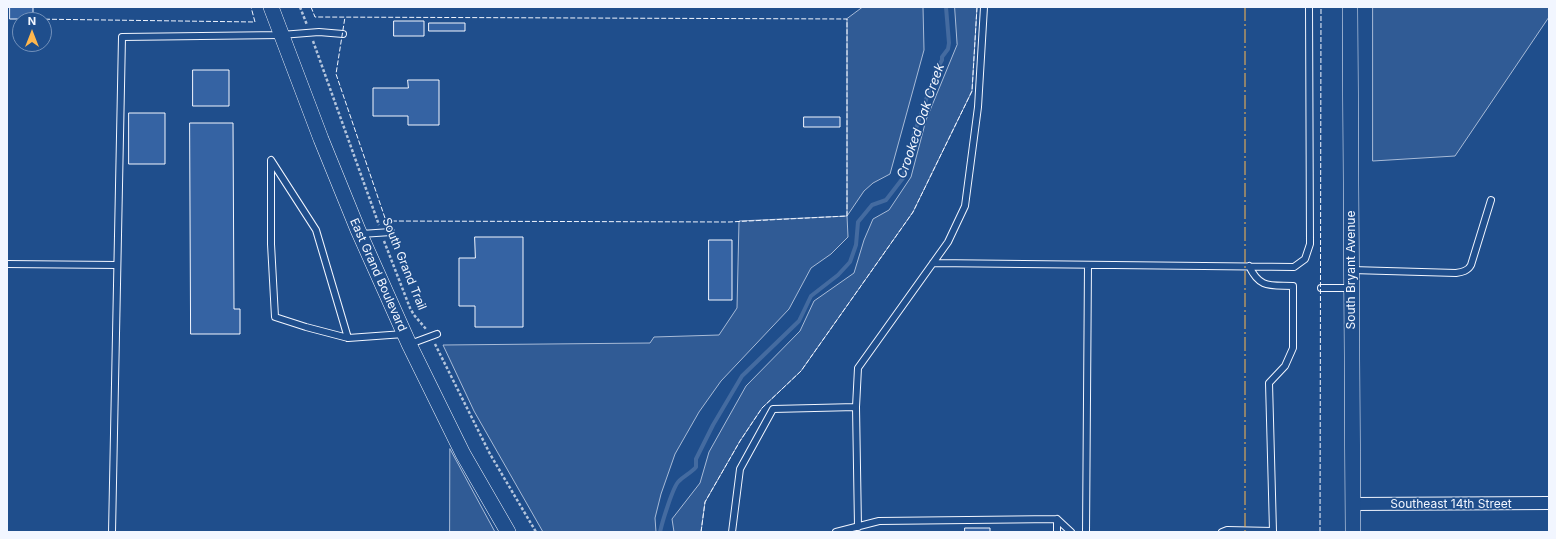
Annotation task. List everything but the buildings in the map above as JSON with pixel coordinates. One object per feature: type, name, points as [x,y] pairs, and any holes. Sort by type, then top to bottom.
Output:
[{"type":"street","name":"East Grand Boulevard","points":[[272,7],[281,35],[321,139],[360,234],[407,339],[463,454],[508,532]]},
{"type":"street","name":"South Bryant Avenue","points":[[1350,7],[1353,532]]},
{"type":"street","name":"Southeast 14th Street","points":[[1353,504],[1549,503]]},
{"type":"lane","points":[[858,527],[856,408],[858,368],[948,242],[965,206],[978,107],[984,7]]},
{"type":"lane","points":[[933,263],[1294,267],[1305,259],[1310,244],[1309,7]]},
{"type":"lane","points":[[112,532],[116,266],[122,37],[281,35],[328,32],[343,34]]},
{"type":"lane","points":[[348,338],[316,230],[271,160],[271,244],[275,317],[348,338],[407,339],[434,336]]},
{"type":"lane","points":[[1351,270],[1456,273],[1465,271],[1472,265],[1491,200]]},
{"type":"lane","points":[[360,234],[391,232]]},
{"type":"lane","points":[[7,264],[116,266]]},
{"type":"lane","points":[[1086,532],[1088,265]]},
{"type":"lane","points":[[1222,532],[1227,530],[1273,531],[1269,383],[1285,366],[1293,348],[1293,286],[1262,284],[1253,276],[1249,266]]},
{"type":"lane","points":[[1321,288],[1351,288]]},
{"type":"lane","points":[[732,532],[740,470],[773,409],[856,408]]},
{"type":"lane","points":[[1057,519],[1057,532]]},
{"type":"lane","points":[[836,532],[879,521],[1057,519],[1072,532]]},
{"type":"path","name":"South Grand Trail","points":[[300,7],[381,233],[410,308],[419,322],[424,325],[434,336],[490,454],[536,532]]},
{"type":"shaded area","points":[[863,7],[923,7],[924,50],[890,174],[873,183],[864,191],[847,216],[847,19]]},
{"type":"shaded area","points":[[955,7],[977,7],[972,91],[913,212],[801,371],[762,408],[740,441],[705,502],[701,532],[674,532],[672,519],[700,483],[709,452],[746,386],[800,331],[814,301],[854,273],[864,240],[873,219],[889,210],[911,177],[926,120],[957,45]]},
{"type":"shaded area","points":[[1373,7],[1549,7],[1549,17],[1455,156],[1373,161]]},
{"type":"shaded area","points":[[847,216],[848,237],[831,254],[811,268],[789,309],[721,381],[699,412],[675,454],[661,494],[655,518],[656,532],[543,532],[474,411],[443,345],[650,343],[654,337],[719,335],[737,308],[739,221]]},
{"type":"shaded area","points":[[450,449],[495,532],[450,532]]},
{"type":"waterway","name":"Crooked Oak Creek","points":[[660,532],[668,505],[677,484],[696,467],[696,459],[713,425],[742,376],[799,321],[811,296],[838,275],[850,262],[856,245],[858,222],[872,205],[886,200],[903,178],[913,137],[936,71],[942,57],[948,49],[949,43],[946,7]]},
{"type":"fence","points":[[52,19],[255,22],[251,7]]},
{"type":"fence","points":[[311,7],[315,17],[847,19],[847,216],[729,222],[386,221],[336,74],[345,17]]},
{"type":"fence","points":[[701,532],[705,502],[740,441],[762,408],[801,371],[913,212],[972,91],[977,7]]},
{"type":"fence","points":[[1320,532],[1321,7]]},
{"type":"power","points":[[1245,7],[1245,532]]}]
